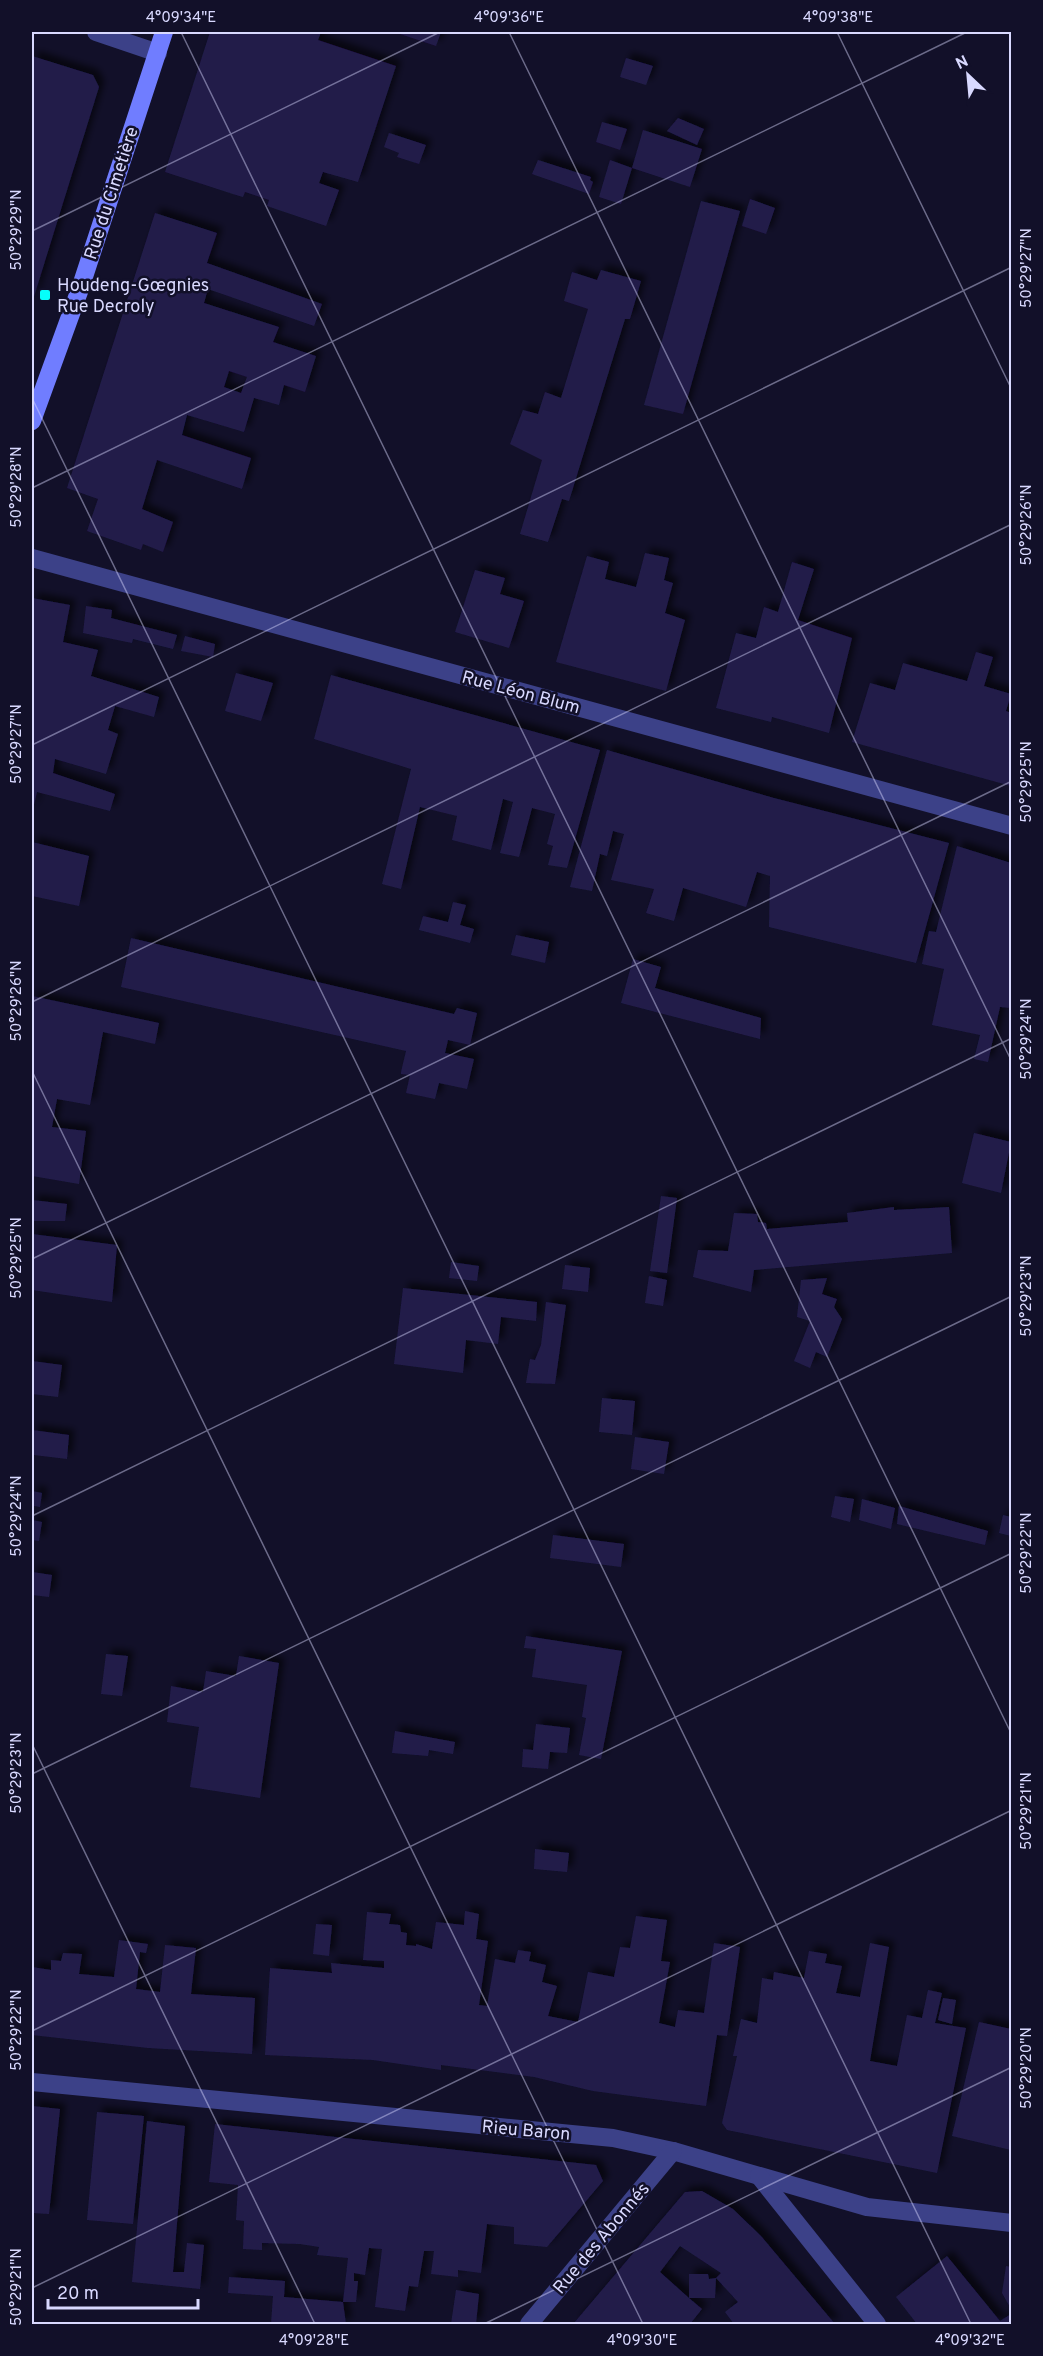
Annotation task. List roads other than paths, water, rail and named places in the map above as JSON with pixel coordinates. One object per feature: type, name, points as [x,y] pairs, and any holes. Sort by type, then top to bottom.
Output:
[{"type":"street","points":[[96,32],[158,53]]},
{"type":"street","name":"Rue du Cimetière","points":[[32,422],[80,289],[164,32]]},
{"type":"street","name":"Rue Léon Blum","points":[[32,558],[1011,826]]},
{"type":"street","name":"Rieu Baron","points":[[32,2082],[613,2138],[673,2151],[867,2207],[1011,2223]]},
{"type":"street","name":"Rue des Abonnés","points":[[529,2325],[673,2151]]},
{"type":"street","points":[[759,2176],[877,2325]]},
{"type":"place","name":"Houdeng-Gœgnies Rue Decroly","points":[[45,295]]}]
